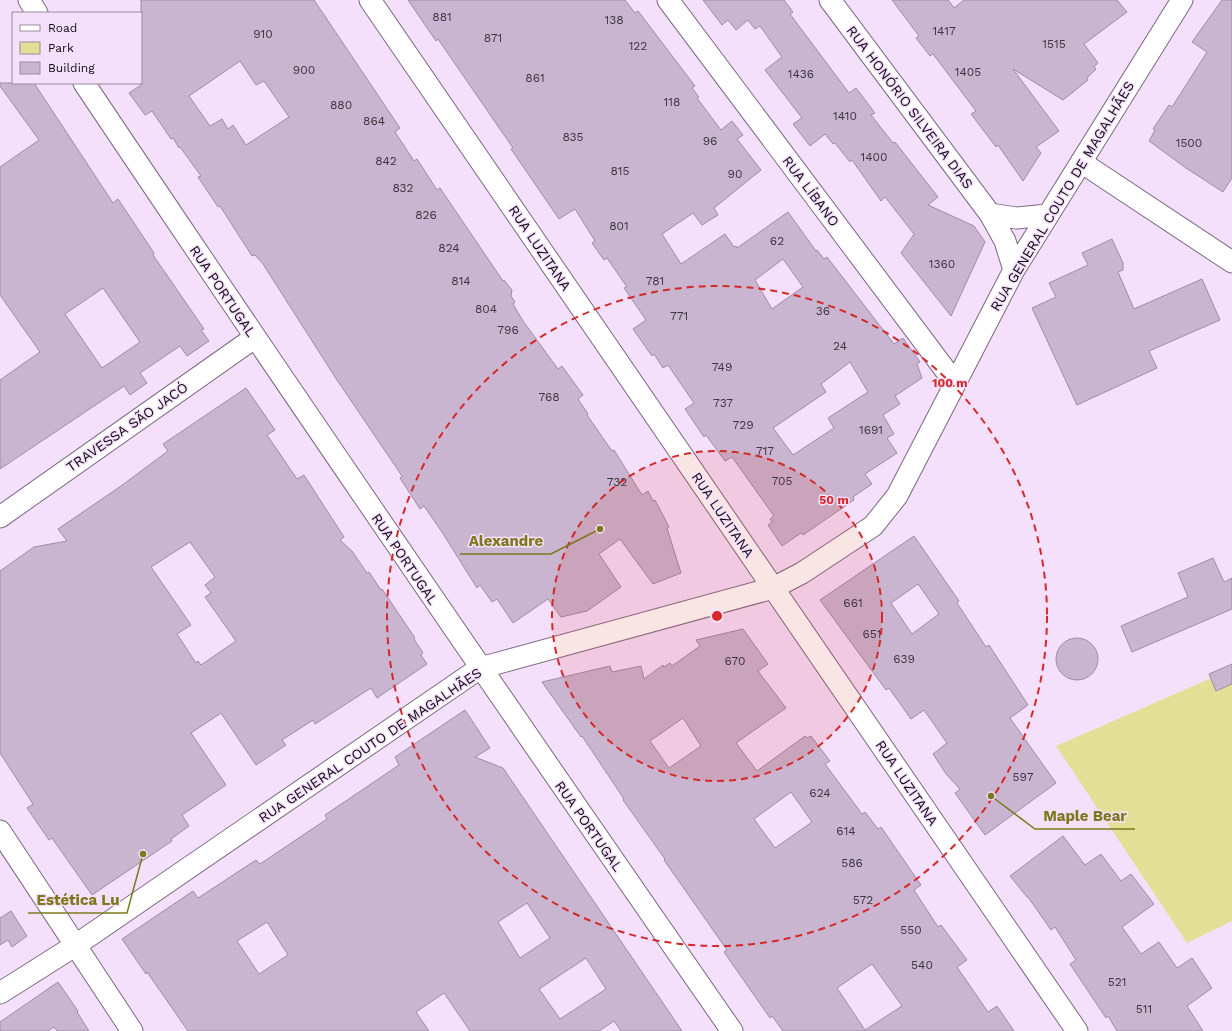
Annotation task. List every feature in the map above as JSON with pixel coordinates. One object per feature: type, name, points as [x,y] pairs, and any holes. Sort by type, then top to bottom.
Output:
[{"type":"street","points":[[29,0],[36,12]]},
{"type":"street","name":"RUA LUZITANA","points":[[370,0],[1077,1031]]},
{"type":"street","name":"RUA LÍBANO","points":[[668,0],[955,382]]},
{"type":"street","name":"RUA HONÓRIO SILVEIRA DIAS","points":[[830,0],[990,214],[1005,241],[1014,270]]},
{"type":"street","name":"RUA GENERAL COUTO DE MAGALHÃES","points":[[0,993],[76,945],[480,668],[773,588],[802,573],[873,526],[897,496],[1014,270],[1182,0]]},
{"type":"street","name":"RUA PORTUGAL","points":[[85,84],[254,338],[480,668],[732,1031]]},
{"type":"street","points":[[1081,162],[1232,262]]},
{"type":"street","points":[[990,214],[1016,218],[1048,215]]},
{"type":"street","name":"TRAVESSA SÃO JACÓ","points":[[0,517],[254,338]]},
{"type":"street","points":[[0,831],[132,1031]]},
{"type":"green space","points":[[1232,669],[1232,921],[1187,943],[1056,746]]},
{"type":"building","points":[[141,0],[314,0],[400,128],[395,132],[414,161],[417,159],[437,190],[440,188],[503,281],[504,280],[512,290],[511,296],[515,302],[513,304],[523,321],[558,369],[562,366],[583,395],[578,399],[588,414],[587,415],[612,451],[614,450],[642,495],[648,491],[653,501],[655,500],[669,527],[667,528],[681,573],[653,584],[620,539],[599,554],[621,587],[587,611],[561,617],[548,599],[513,623],[497,599],[492,602],[480,585],[477,588],[424,506],[420,509],[400,478],[402,476],[335,377],[263,264],[255,255],[252,256],[220,206],[218,207],[198,177],[201,176],[180,147],[179,148],[173,138],[171,139],[152,111],[145,115],[129,93],[142,84]],"holes":[[[240,61],[256,85],[264,81],[289,117],[246,145],[233,125],[228,129],[222,119],[210,126],[189,96]]]},
{"type":"building","points":[[408,0],[625,0],[635,13],[638,11],[695,86],[692,88],[699,97],[697,98],[721,130],[732,121],[743,135],[737,139],[761,170],[714,208],[718,215],[702,225],[693,213],[662,234],[681,264],[725,234],[734,247],[736,246],[737,248],[788,212],[816,251],[817,250],[824,259],[827,257],[894,344],[903,338],[920,362],[917,364],[922,378],[895,396],[900,404],[883,415],[894,434],[887,438],[897,453],[865,474],[872,484],[853,497],[854,500],[803,535],[801,533],[782,546],[768,525],[772,522],[770,519],[774,516],[732,457],[725,461],[706,435],[704,437],[685,409],[694,403],[668,365],[663,368],[654,354],[652,356],[633,329],[646,320],[624,288],[627,287],[607,258],[604,260],[592,243],[595,241],[575,209],[559,219],[511,149],[513,148],[438,39],[436,41]],"holes":[[[783,259],[803,287],[772,309],[755,280]],[[850,362],[868,392],[828,418],[834,428],[793,455],[773,428],[826,392],[821,384]]]},
{"type":"building","points":[[703,0],[784,0],[793,12],[790,14],[849,93],[856,88],[875,113],[871,115],[893,143],[895,142],[938,197],[928,205],[974,226],[985,242],[951,316],[901,253],[914,234],[885,197],[881,201],[852,160],[850,162],[835,143],[833,144],[825,134],[810,146],[793,124],[802,118],[765,70],[782,57],[760,26],[755,29],[748,20],[736,30],[728,20],[722,25]]},
{"type":"building","points":[[892,0],[948,0],[954,8],[964,0],[1117,0],[1127,12],[1084,44],[1098,63],[1094,67],[1096,69],[1087,78],[1088,80],[1063,100],[1013,69],[1059,131],[1036,147],[1041,153],[1023,181],[998,145],[996,147],[971,114],[976,111],[933,54],[930,56],[916,38],[919,36]]},
{"type":"building","points":[[1222,0],[1232,0],[1232,178],[1223,192],[1186,168],[1149,141],[1155,130],[1153,129],[1169,105],[1172,107],[1207,52],[1192,42]]},
{"type":"building","points":[[0,83],[35,84],[113,203],[118,199],[154,253],[153,255],[204,329],[201,330],[209,341],[187,356],[180,346],[140,373],[147,383],[130,395],[124,386],[0,469],[0,380],[40,352],[0,295],[0,167],[39,140],[0,86]],"holes":[[[103,288],[140,342],[102,368],[65,314]]]},
{"type":"building","points":[[1112,239],[1123,263],[1123,270],[1118,272],[1134,309],[1202,279],[1220,320],[1149,351],[1157,368],[1077,405],[1032,308],[1056,297],[1049,283],[1088,265],[1082,253]]},
{"type":"building","points":[[246,388],[275,430],[267,435],[297,479],[304,475],[344,537],[340,540],[352,551],[367,573],[369,572],[381,590],[382,589],[415,638],[414,639],[423,653],[421,655],[427,664],[377,698],[371,688],[315,724],[313,720],[282,740],[286,745],[256,765],[221,713],[191,733],[226,785],[182,815],[189,826],[171,839],[172,841],[92,895],[52,838],[49,840],[27,808],[33,804],[0,753],[0,571],[34,547],[67,541],[58,529],[121,486],[168,451],[163,444]],"holes":[[[190,542],[215,577],[205,585],[211,593],[205,597],[236,641],[201,665],[198,661],[196,663],[177,634],[191,625],[151,567]]]},
{"type":"building","points":[[914,536],[959,601],[957,603],[986,647],[989,645],[1028,705],[1010,718],[1056,783],[985,835],[955,793],[960,789],[946,774],[933,754],[947,743],[924,710],[911,719],[889,688],[886,690],[820,600]],"holes":[[[918,584],[939,614],[912,634],[891,603]]]},
{"type":"building","points":[[1213,558],[1224,582],[1232,578],[1232,609],[1132,652],[1121,626],[1188,597],[1178,573]]},
{"type":"building","points":[[743,629],[768,664],[758,671],[786,708],[736,743],[757,771],[805,736],[807,738],[811,736],[830,761],[825,764],[862,814],[865,812],[878,829],[881,827],[921,885],[914,890],[938,927],[941,925],[967,960],[957,967],[988,1012],[997,1006],[1014,1031],[783,1031],[772,1016],[770,1018],[724,952],[727,950],[623,800],[624,799],[582,736],[581,737],[542,682],[610,666],[612,672],[641,666],[644,679],[663,665],[664,667],[670,663],[672,666],[700,646],[696,640]],"holes":[[[683,718],[701,746],[669,768],[650,741]],[[791,792],[812,822],[775,848],[754,819]],[[872,964],[902,1006],[865,1030],[837,988]]]},
{"type":"building","points":[[1073,638],[1081,638],[1089,641],[1095,647],[1098,659],[1095,671],[1089,677],[1081,680],[1073,680],[1065,677],[1059,671],[1056,663],[1056,655],[1059,647],[1065,641]]},
{"type":"building","points":[[1232,664],[1232,684],[1216,691],[1209,674]]},
{"type":"building","points":[[465,710],[490,748],[475,757],[503,768],[682,1031],[621,1031],[614,1021],[599,1031],[470,1031],[444,993],[416,1012],[429,1031],[188,1031],[122,939],[193,891],[198,898],[256,860],[260,864],[327,819],[325,815],[399,765],[395,757]],"holes":[[[527,903],[550,938],[520,958],[498,922]],[[267,922],[288,955],[259,974],[237,941]],[[586,958],[606,989],[560,1019],[539,989]]]},
{"type":"building","points":[[1063,836],[1085,865],[1101,854],[1121,881],[1131,874],[1154,904],[1122,927],[1141,954],[1159,942],[1177,968],[1192,958],[1212,988],[1187,1006],[1203,1031],[1117,1031],[1108,1016],[1106,1018],[1070,964],[1076,960],[1055,927],[1051,930],[1028,897],[1010,876]]},
{"type":"building","points":[[11,911],[27,936],[12,947],[8,940],[0,945],[0,918]]},
{"type":"building","points":[[58,982],[78,1011],[77,1012],[89,1031],[57,1031],[54,1027],[48,1031],[0,1031],[0,1022]]},
{"type":"place","name":"Alexandre","points":[[600,529]]},
{"type":"place","name":"Maple Bear","points":[[991,796]]},
{"type":"place","name":"Estética Lu","points":[[143,854]]}]
